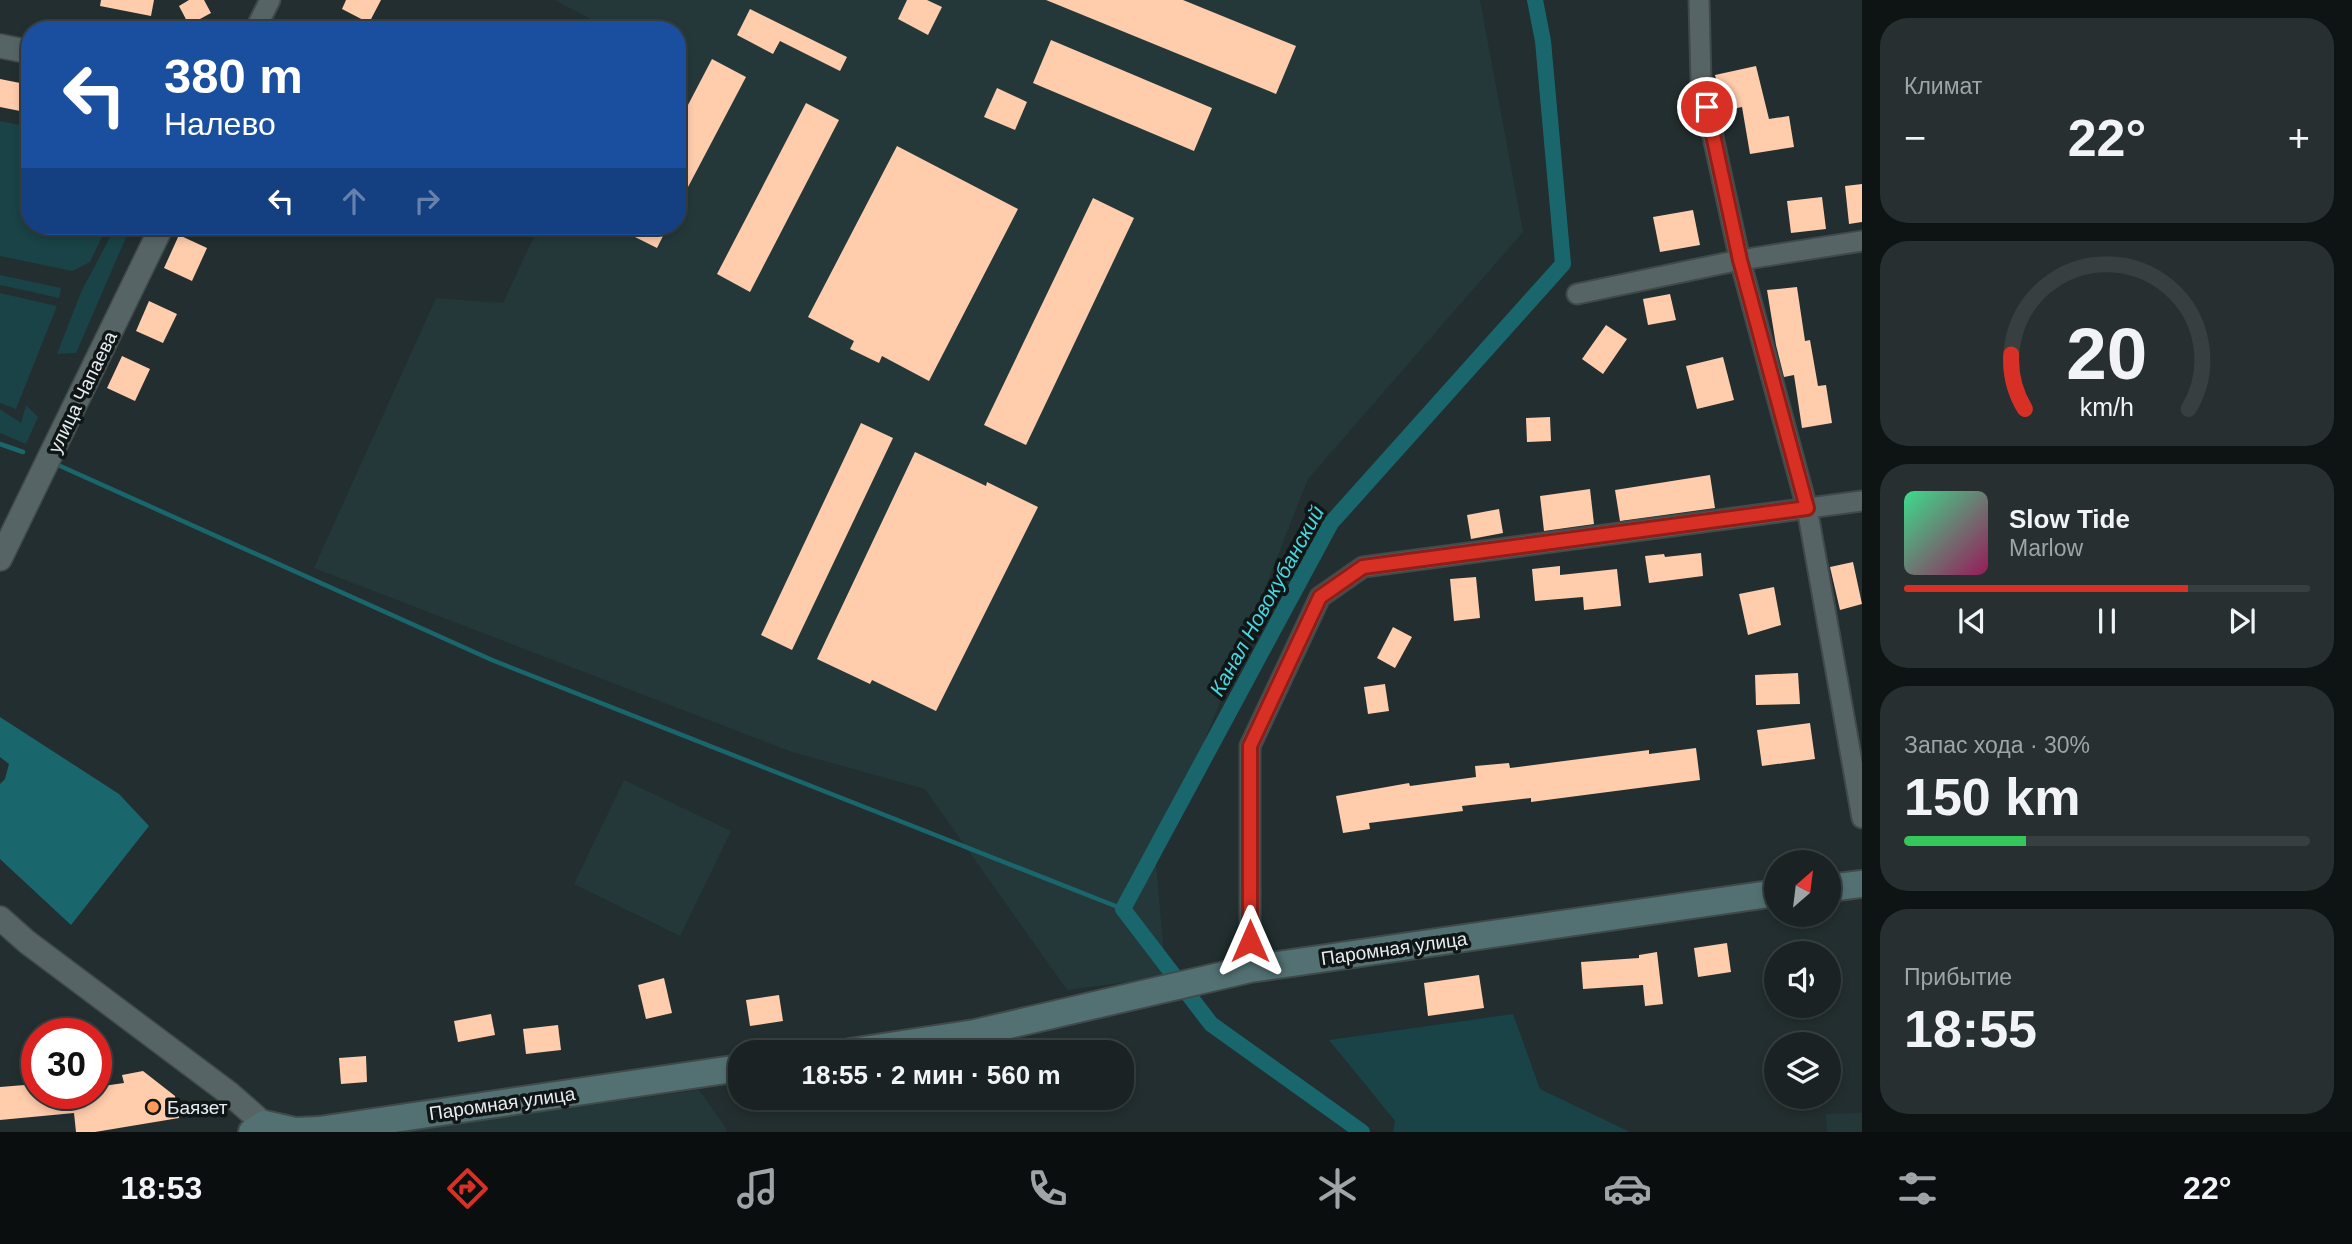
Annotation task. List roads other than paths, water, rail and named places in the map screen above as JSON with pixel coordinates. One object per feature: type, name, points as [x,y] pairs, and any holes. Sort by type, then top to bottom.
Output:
[{"type":"main road","points":[[1841,887],[1862,884]]},
{"type":"main road","name":"Паромная улица","points":[[929,1040],[975,1033],[1240,972],[1764,895]]},
{"type":"main road","name":"Паромная улица","points":[[258,1128],[319,1130],[728,1070]]},
{"type":"street","points":[[1699,0],[1701,82],[1740,260],[1807,508],[1862,818]]},
{"type":"street","points":[[0,46],[21,50]]},
{"type":"street","name":"улица Чапаева","points":[[0,559],[158,235]]},
{"type":"street","points":[[1577,294],[1740,260],[1862,242]]},
{"type":"street","points":[[1240,972],[1250,746],[1320,597],[1363,567],[1862,501]]},
{"type":"street","points":[[0,918],[27,942],[230,1094],[258,1128]]},
{"type":"waterway","name":"Канал Новокубанский","points":[[1362,1132],[1211,1024],[1123,909],[1331,523],[1563,264],[1543,41],[1535,0]]},
{"type":"waterway","points":[[0,444],[23,452]]},
{"type":"waterway","points":[[58,465],[492,660],[1123,909]]},
{"type":"place","name":"Баязет","points":[[153,1107]]}]
